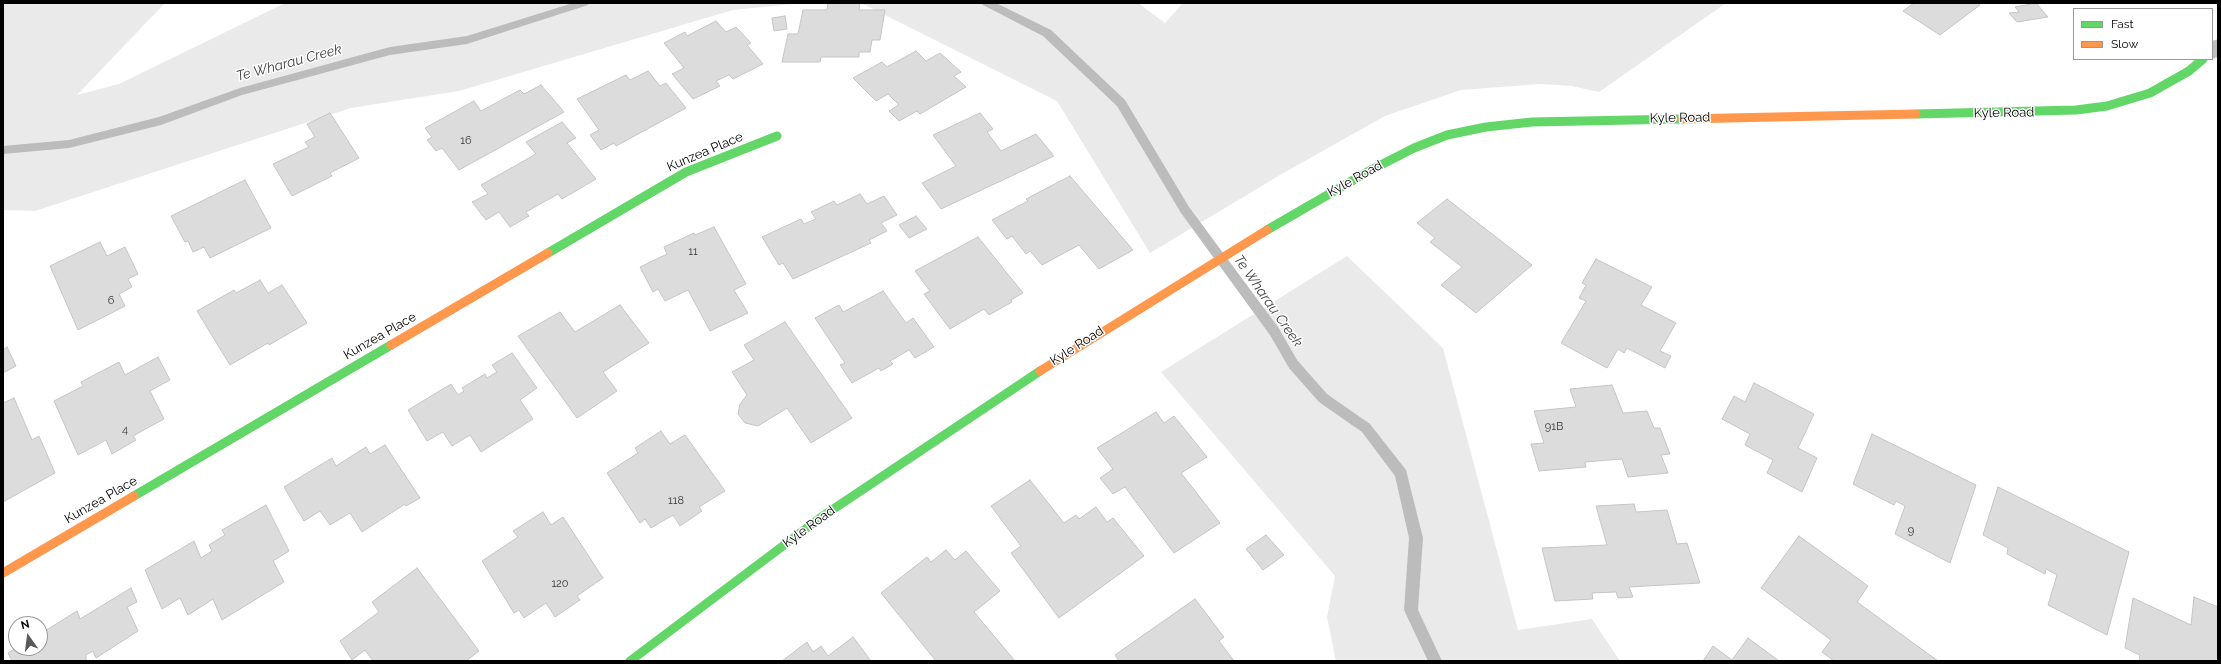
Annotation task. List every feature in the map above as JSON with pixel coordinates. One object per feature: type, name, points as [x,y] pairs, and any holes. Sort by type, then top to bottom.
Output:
[{"type":"street","name":"Kyle Road","points":[[630,661],[820,518],[1056,359],[1304,208],[1414,148],[1447,135],[1486,127],[1532,122],[2021,113],[2076,110],[2107,106],[2150,93],[2183,75],[2202,60]]},
{"type":"street","name":"Kunzea Place","points":[[3,573],[686,172],[777,136]]},
{"type":"shaded area","points":[[3,3],[165,3],[77,95],[119,84],[285,3],[804,3],[733,10],[459,91],[351,108],[35,211],[3,210]]},
{"type":"shaded area","points":[[861,3],[1138,3],[1165,23],[1183,3],[1726,3],[1599,92],[1572,86],[1541,84],[1461,90],[1385,116],[1280,175],[1150,253],[1057,101]]},
{"type":"shaded area","points":[[1347,256],[1443,348],[1518,630],[1592,619],[1620,661],[1336,661],[1327,617],[1335,576],[1161,372]]},
{"type":"building","points":[[828,3],[860,3],[859,10],[885,10],[880,40],[872,40],[870,52],[859,52],[859,57],[821,57],[820,62],[782,62],[788,34],[798,34],[803,10],[827,10]]},
{"type":"building","points":[[1914,3],[1977,3],[1980,5],[1940,35],[1903,11]]},
{"type":"building","points":[[2036,3],[2048,17],[2017,22],[2009,13],[2019,12],[2015,7]]},
{"type":"building","points":[[785,16],[787,29],[774,31],[772,18]]},
{"type":"building","points":[[716,21],[726,32],[736,27],[751,43],[747,45],[763,64],[733,79],[729,75],[716,81],[720,86],[693,99],[672,74],[684,68],[664,43],[685,32],[687,36]]},
{"type":"building","points":[[916,51],[926,61],[940,53],[961,72],[954,76],[966,87],[920,114],[917,111],[899,121],[889,111],[899,105],[888,94],[876,101],[853,78],[882,62],[887,67]]},
{"type":"building","points":[[648,71],[660,86],[666,83],[686,108],[616,146],[614,143],[601,150],[590,135],[599,130],[577,99],[626,75],[630,80]]},
{"type":"building","points":[[541,85],[564,112],[459,170],[442,148],[436,151],[427,140],[432,137],[425,128],[474,101],[481,111],[520,90],[524,94]]},
{"type":"building","points":[[330,113],[359,158],[330,173],[332,176],[292,196],[273,164],[309,147],[305,142],[315,137],[307,124]]},
{"type":"building","points":[[980,113],[993,129],[987,132],[1001,151],[1036,134],[1054,156],[941,209],[922,183],[956,166],[933,135]]},
{"type":"building","points":[[562,122],[576,138],[567,143],[596,179],[562,199],[558,194],[526,212],[529,216],[510,227],[499,212],[486,220],[472,202],[488,194],[481,185],[536,154],[526,142]]},
{"type":"building","points":[[1070,176],[1133,250],[1099,269],[1079,245],[1042,265],[1030,251],[1026,254],[1012,236],[1007,239],[992,220],[1028,201],[1026,199]]},
{"type":"building","points":[[245,180],[271,228],[210,258],[204,247],[193,252],[188,241],[185,242],[171,216]]},
{"type":"building","points":[[860,194],[867,204],[884,196],[897,215],[881,223],[887,231],[869,240],[871,243],[793,279],[783,263],[779,265],[762,237],[801,219],[804,224],[816,219],[811,212],[834,201],[837,205]]},
{"type":"building","points":[[1447,199],[1532,265],[1476,313],[1441,285],[1462,267],[1430,242],[1435,238],[1417,223]]},
{"type":"building","points":[[916,216],[927,229],[909,238],[899,225]]},
{"type":"building","points":[[714,227],[746,284],[734,290],[748,313],[710,331],[688,290],[665,301],[658,289],[653,292],[640,267],[667,254],[664,247],[694,233],[695,235]]},
{"type":"building","points":[[978,237],[1023,293],[1011,300],[1012,302],[989,315],[984,309],[950,329],[924,294],[930,291],[915,271]]},
{"type":"building","points":[[100,242],[107,256],[125,247],[138,274],[128,279],[132,287],[119,294],[125,306],[78,330],[50,266]]},
{"type":"building","points":[[1596,259],[1652,287],[1641,305],[1676,323],[1660,351],[1671,356],[1665,368],[1627,348],[1624,353],[1618,349],[1607,368],[1561,343],[1586,301],[1579,298],[1586,285],[1582,283]]},
{"type":"building","points":[[260,280],[268,293],[282,285],[307,323],[230,365],[197,311],[234,290],[236,293]]},
{"type":"building","points":[[883,291],[906,323],[913,318],[934,347],[915,358],[909,350],[890,361],[893,364],[881,371],[879,368],[852,383],[840,365],[845,363],[815,318],[839,305],[843,312]]},
{"type":"building","points":[[620,305],[649,343],[603,372],[617,391],[577,418],[518,336],[560,312],[575,332]]},
{"type":"building","points":[[785,322],[852,418],[811,443],[787,408],[758,426],[745,423],[738,414],[740,404],[747,395],[732,372],[754,360],[744,345]]},
{"type":"building","points":[[7,347],[16,366],[3,373],[3,350]]},
{"type":"building","points":[[512,353],[537,388],[520,400],[533,419],[481,452],[470,435],[452,446],[443,432],[427,441],[408,410],[451,384],[458,395],[464,391],[462,388],[485,374],[487,378],[497,372],[492,365]]},
{"type":"building","points":[[158,357],[170,380],[150,391],[164,419],[133,436],[136,440],[112,454],[106,440],[78,455],[54,401],[83,386],[81,382],[119,362],[125,375]]},
{"type":"building","points":[[1754,383],[1814,414],[1798,448],[1817,458],[1802,492],[1767,473],[1773,460],[1745,445],[1750,434],[1722,419],[1734,396],[1745,402]]},
{"type":"building","points":[[1612,385],[1623,413],[1647,411],[1654,428],[1660,428],[1670,454],[1661,455],[1668,473],[1628,477],[1622,459],[1585,462],[1586,467],[1539,471],[1531,444],[1544,443],[1534,411],[1576,407],[1570,389]]},
{"type":"building","points":[[14,398],[32,440],[39,436],[55,473],[3,502],[3,403]]},
{"type":"building","points":[[1156,412],[1164,423],[1174,416],[1207,457],[1181,473],[1220,523],[1174,553],[1125,487],[1113,494],[1100,478],[1113,469],[1097,448]]},
{"type":"building","points":[[661,431],[670,444],[685,435],[725,491],[699,507],[702,511],[680,526],[673,515],[651,528],[645,519],[640,523],[607,473],[638,453],[635,448]]},
{"type":"building","points":[[1872,434],[1976,485],[1950,563],[1895,534],[1905,506],[1896,501],[1894,505],[1853,484]]},
{"type":"building","points":[[385,445],[420,498],[406,506],[405,504],[362,532],[350,513],[330,525],[320,511],[304,521],[284,487],[332,458],[336,466],[366,447],[370,454]]},
{"type":"building","points":[[1030,480],[1064,523],[1076,515],[1079,519],[1096,507],[1107,522],[1113,518],[1144,556],[1059,618],[1011,553],[1021,546],[991,506]]},
{"type":"building","points":[[1998,487],[2129,552],[2107,635],[2048,605],[2057,575],[2046,569],[2045,574],[2007,554],[2008,548],[1983,535]]},
{"type":"building","points":[[1634,504],[1636,512],[1667,510],[1677,544],[1687,543],[1700,583],[1629,587],[1633,597],[1618,598],[1616,592],[1592,593],[1593,599],[1555,601],[1542,548],[1607,545],[1596,506]]},
{"type":"building","points":[[266,505],[289,551],[273,561],[284,582],[222,620],[213,599],[188,615],[180,598],[162,609],[145,570],[194,541],[201,558],[212,551],[209,545],[225,535],[222,530]]},
{"type":"building","points":[[543,512],[551,525],[563,517],[603,578],[577,596],[580,600],[555,617],[546,603],[524,618],[519,610],[514,613],[482,561],[518,537],[513,531]]},
{"type":"building","points":[[1266,535],[1284,555],[1263,570],[1246,549]]},
{"type":"building","points":[[1799,536],[1868,586],[1857,602],[1938,661],[1834,661],[1822,652],[1831,640],[1761,588]]},
{"type":"building","points":[[946,550],[955,560],[966,551],[1000,591],[974,612],[1015,661],[936,661],[881,593],[927,557],[931,562]]},
{"type":"building","points":[[417,568],[479,651],[466,661],[373,661],[365,650],[352,660],[340,641],[379,612],[372,602]]},
{"type":"building","points":[[131,588],[137,602],[127,607],[138,631],[96,658],[93,651],[86,655],[86,661],[12,661],[10,656],[48,656],[48,629],[77,611],[80,619]]},
{"type":"building","points":[[2194,597],[2218,607],[2218,661],[2139,661],[2140,655],[2125,648],[2133,598],[2191,625]]},
{"type":"building","points":[[1195,599],[1224,637],[1219,641],[1234,661],[1119,661],[1115,655]]},
{"type":"building","points":[[853,637],[871,661],[782,661],[807,642],[813,652],[821,646],[828,656]]},
{"type":"building","points":[[1748,638],[1779,661],[1703,661],[1713,646],[1732,660]]},
{"type":"waterway","name":"Te Wharau Creek","points":[[3,150],[69,144],[161,121],[240,92],[390,51],[467,40],[584,3]]},
{"type":"waterway","name":"Te Wharau Creek","points":[[987,3],[1047,33],[1121,103],[1185,210],[1274,331],[1293,364],[1323,398],[1366,428],[1401,474],[1416,538],[1411,610],[1435,661]]},
{"type":"traffic: fast","points":[[1916,114],[2076,110],[2107,106],[2150,93],[2189,71],[2202,60]]},
{"type":"traffic: fast","points":[[1267,230],[1369,171],[1414,148],[1447,135],[1486,127],[1532,122],[1682,119]]},
{"type":"traffic: fast","points":[[548,253],[686,172],[777,136]]},
{"type":"traffic: fast","points":[[134,496],[391,345]]},
{"type":"traffic: fast","points":[[630,661],[820,518],[1040,371]]},
{"type":"traffic: slow","points":[[1682,119],[1916,114]]},
{"type":"traffic: slow","points":[[1040,371],[1267,230]]},
{"type":"traffic: slow","points":[[391,345],[548,253]]},
{"type":"traffic: slow","points":[[3,573],[134,496]]}]
